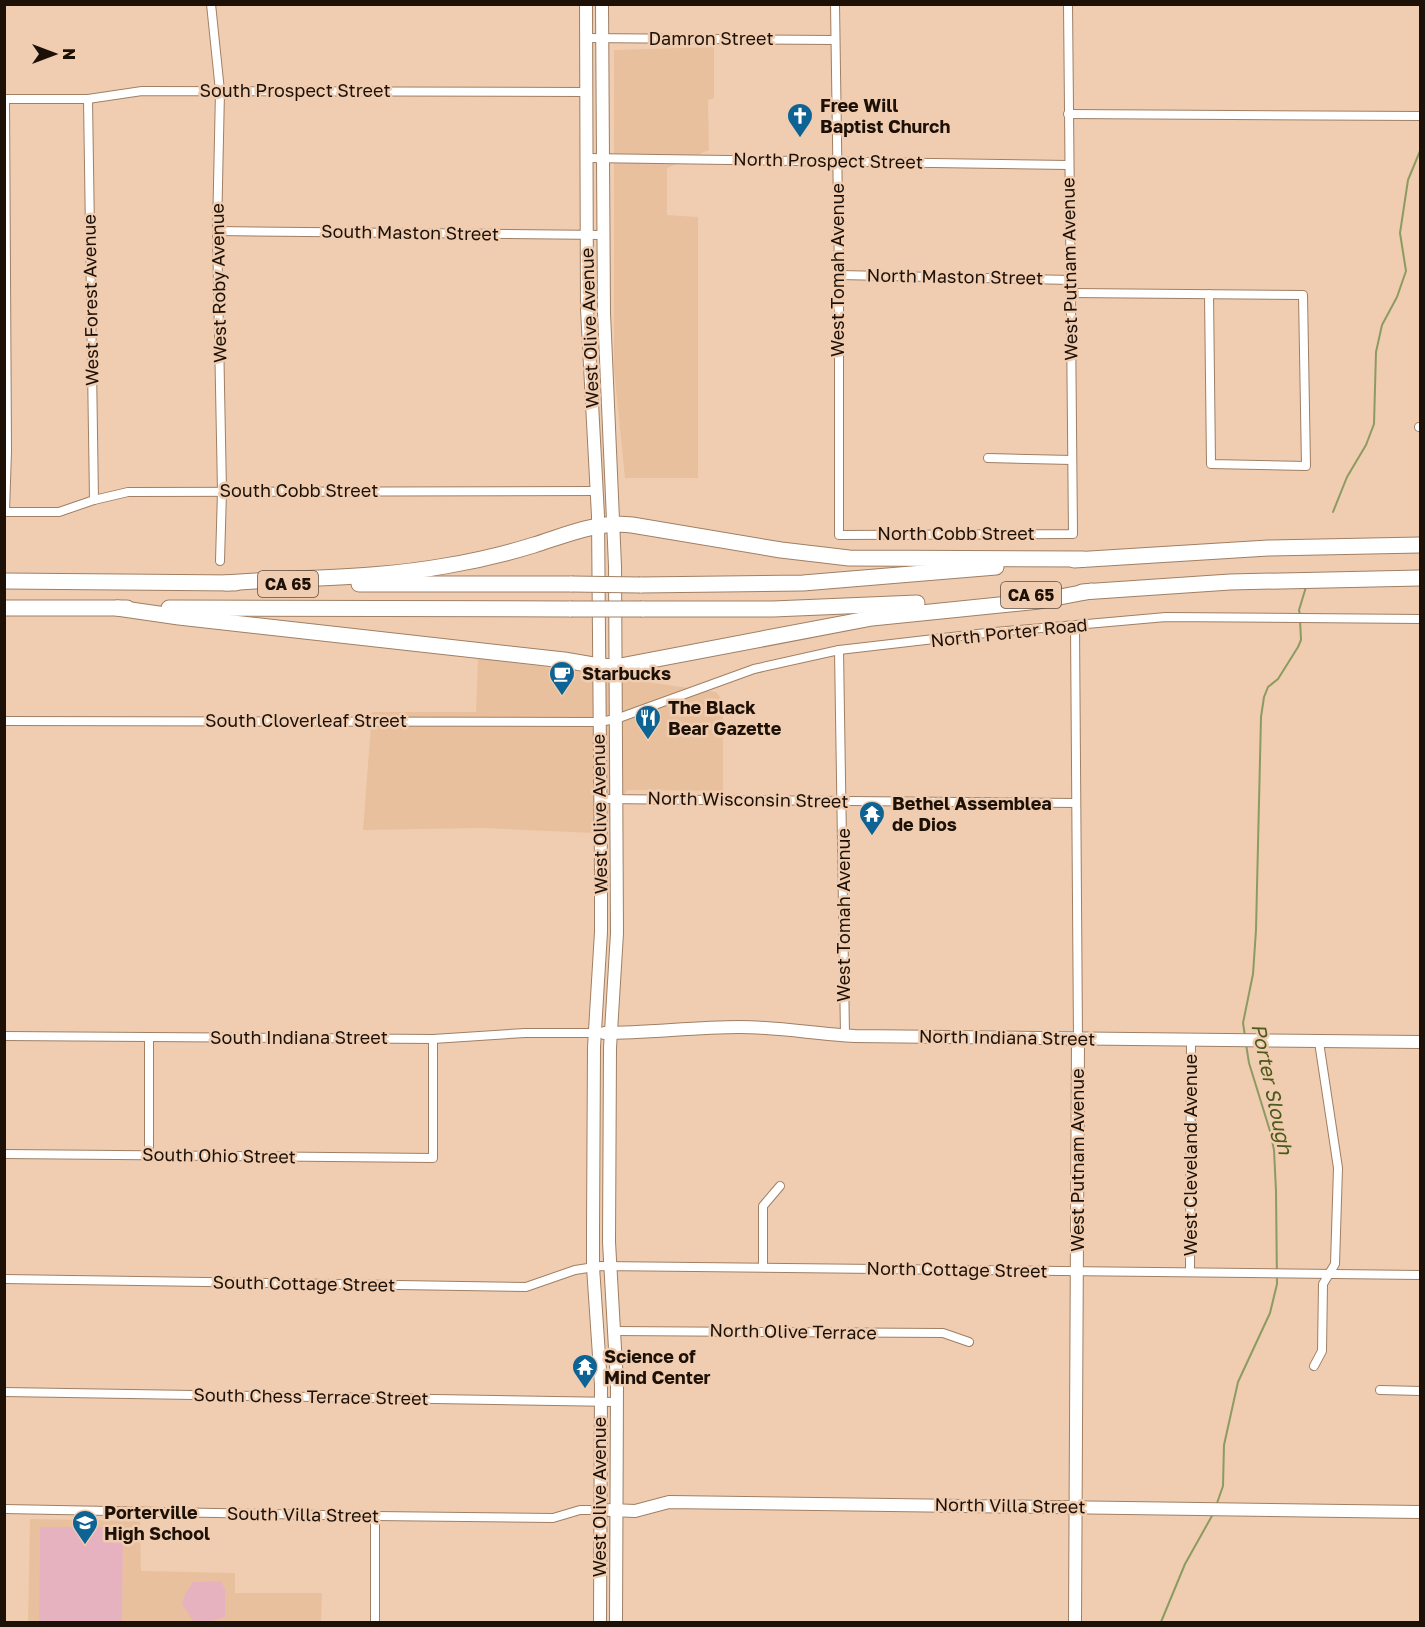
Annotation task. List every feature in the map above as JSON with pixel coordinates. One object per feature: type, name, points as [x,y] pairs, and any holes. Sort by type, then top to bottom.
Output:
[{"type":"highway","points":[[226,583],[441,567],[495,556],[606,525],[654,528],[781,550],[849,558],[1083,559]]},
{"type":"highway","name":"CA 65","points":[[4,581],[776,585],[1083,559],[1279,548],[1420,545]]},
{"type":"highway","name":"CA 65","points":[[4,608],[842,607],[1230,582],[1420,578]]},
{"type":"highway","points":[[117,608],[615,667],[872,618],[1039,601],[1091,591]]},
{"type":"main road","name":"West Olive Avenue","points":[[586,4],[588,309],[597,491],[606,525],[615,667],[600,799],[601,932],[594,1033],[601,1266],[600,1623]]},
{"type":"main road","name":"West Olive Avenue","points":[[602,4],[604,322],[609,432],[599,666],[617,799],[617,933],[601,1266],[614,1330],[617,1402],[616,1623]]},
{"type":"main road","points":[[592,394],[599,404],[603,429],[609,432]]},
{"type":"main road","name":"North Indiana Street","points":[[594,1033],[740,1027],[780,1028],[845,1035],[1420,1042]]},
{"type":"main road","name":"West Putnam Avenue","points":[[1075,1623],[1078,1039]]},
{"type":"main road","name":"North Villa Street","points":[[600,1510],[635,1511],[669,1502],[1420,1512]]},
{"type":"street","name":"West Roby Avenue","points":[[211,4],[220,91],[218,231],[222,491],[220,561]]},
{"type":"street","name":"West Tomah Avenue","points":[[835,4],[839,275],[838,535]]},
{"type":"street","name":"West Putnam Avenue","points":[[1068,4],[1073,534]]},
{"type":"street","name":"Damron Street","points":[[586,38],[835,40]]},
{"type":"street","name":"South Prospect Street","points":[[5,99],[88,99],[142,90],[586,92]]},
{"type":"street","points":[[5,99],[7,440],[5,512]]},
{"type":"street","name":"West Forest Avenue","points":[[88,99],[93,500]]},
{"type":"street","points":[[1068,114],[1420,116]]},
{"type":"street","name":"North Prospect Street","points":[[587,158],[1068,165]]},
{"type":"street","name":"South Maston Street","points":[[218,231],[603,235]]},
{"type":"street","name":"North Maston Street","points":[[839,275],[1071,280]]},
{"type":"street","points":[[1071,293],[1209,294],[1303,295],[1306,466],[1211,464],[1209,294]]},
{"type":"street","points":[[988,458],[1072,460]]},
{"type":"street","name":"South Cobb Street","points":[[5,512],[59,512],[93,500],[128,492],[597,491]]},
{"type":"street","name":"North Cobb Street","points":[[838,535],[1073,534]]},
{"type":"street","name":"North Porter Road","points":[[608,721],[754,669],[839,650],[995,632],[1166,617],[1420,619]]},
{"type":"street","name":"West Putnam Avenue","points":[[1075,626],[1078,1039]]},
{"type":"street","name":"West Tomah Avenue","points":[[839,650],[845,1035]]},
{"type":"street","name":"South Cloverleaf Street","points":[[4,721],[608,721]]},
{"type":"street","name":"North Wisconsin Street","points":[[600,799],[1076,803]]},
{"type":"street","name":"South Indiana Street","points":[[4,1036],[433,1039],[525,1033],[594,1033]]},
{"type":"street","points":[[149,1038],[149,1155]]},
{"type":"street","name":"South Ohio Street","points":[[4,1154],[433,1158],[433,1039]]},
{"type":"street","name":"West Cleveland Avenue","points":[[1190,1271],[1191,1040]]},
{"type":"street","points":[[1314,1365],[1322,1351],[1323,1284],[1335,1264],[1338,1168],[1320,1042]]},
{"type":"street","points":[[763,1267],[763,1206],[780,1186]]},
{"type":"street","name":"North Cottage Street","points":[[601,1266],[1420,1275]]},
{"type":"street","name":"South Cottage Street","points":[[4,1279],[526,1287],[575,1270],[601,1266]]},
{"type":"street","name":"North Olive Terrace","points":[[614,1330],[943,1333],[969,1342]]},
{"type":"street","points":[[1380,1390],[1420,1391]]},
{"type":"street","name":"South Chess Terrace Street","points":[[4,1392],[617,1402]]},
{"type":"street","name":"South Villa Street","points":[[4,1509],[553,1518],[580,1510],[600,1510]]},
{"type":"street","points":[[375,1516],[375,1623]]},
{"type":"shaded area","points":[[714,47],[714,98],[708,100],[709,150],[667,168],[667,215],[698,217],[698,478],[625,478],[614,369],[614,50]]},
{"type":"shaded area","points":[[478,657],[716,692],[723,701],[723,791],[628,790],[593,833],[482,828],[363,830],[372,712],[476,712]]},
{"type":"shaded area","name":"Porterville High School","points":[[30,1519],[140,1521],[141,1571],[235,1573],[235,1593],[322,1593],[321,1622],[28,1622]]},
{"type":"shaded area","points":[[40,1527],[123,1527],[122,1622],[39,1622]]},
{"type":"shaded area","points":[[221,1581],[225,1589],[225,1617],[209,1622],[194,1622],[182,1604],[185,1594],[193,1582]]},
{"type":"waterway","name":"Porter Slough","points":[[1333,512],[1347,477],[1366,445],[1374,424],[1376,352],[1382,325],[1397,297],[1406,271],[1400,233],[1408,180],[1420,151]]},
{"type":"waterway","name":"Porter Slough","points":[[1300,615],[1299,610],[1306,587]]},
{"type":"waterway","name":"Porter Slough","points":[[1245,1036],[1243,1023],[1253,974],[1256,930],[1261,717],[1268,687],[1278,679],[1301,640],[1300,620]]},
{"type":"waterway","name":"Porter Slough","points":[[1216,1506],[1223,1486],[1224,1445],[1238,1382],[1270,1313],[1277,1284],[1274,1150],[1249,1063],[1246,1044]]},
{"type":"waterway","name":"Porter Slough","points":[[1161,1622],[1185,1564],[1213,1514]]},
{"type":"place","name":"Free Will Baptist Church","points":[[800,139]]},
{"type":"place","name":"Starbucks","points":[[562,697]]},
{"type":"place","name":"The Black Bear Gazette","points":[[648,741]]},
{"type":"place","name":"Bethel Assemblea de Dios","points":[[872,837]]},
{"type":"place","name":"Science of Mind Center","points":[[585,1390]]},
{"type":"place","name":"Porterville High School","points":[[85,1546]]}]
